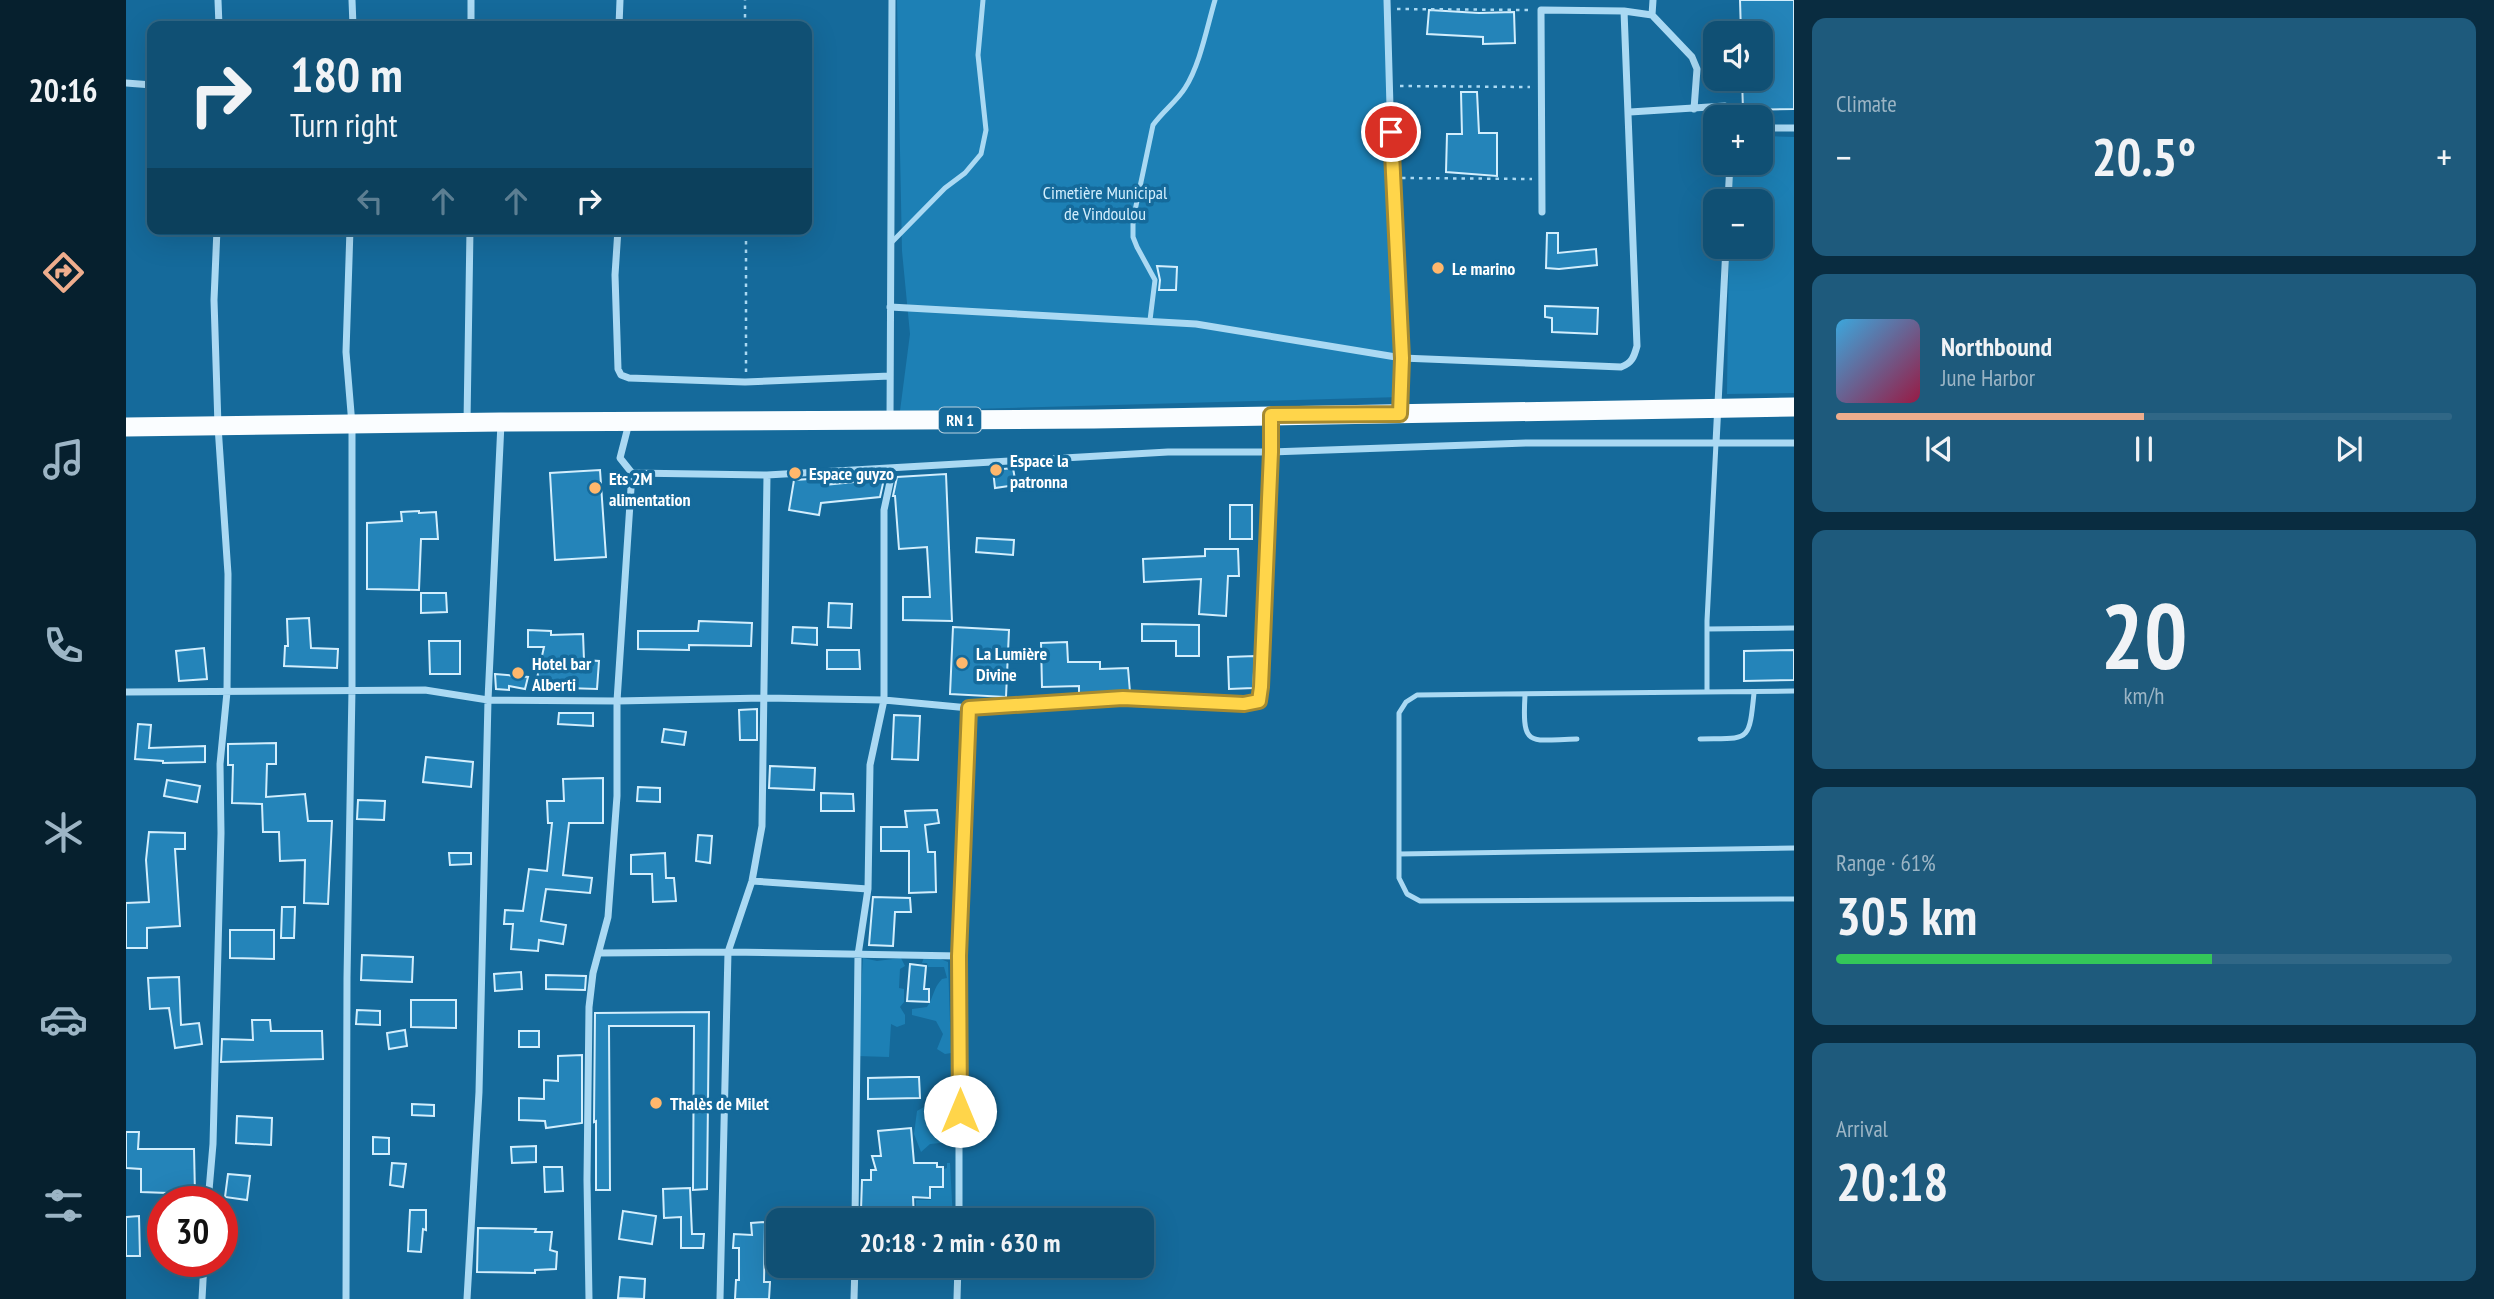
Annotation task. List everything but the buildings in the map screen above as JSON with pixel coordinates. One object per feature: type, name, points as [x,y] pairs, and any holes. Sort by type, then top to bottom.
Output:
[{"type":"highway","name":"RN 1","points":[[126,427],[1094,419],[1794,407]]},
{"type":"street","points":[[218,0],[219,21]]},
{"type":"street","points":[[352,0],[353,21]]},
{"type":"street","points":[[471,0],[471,21]]},
{"type":"street","points":[[619,21],[620,0]]},
{"type":"street","points":[[890,420],[892,0]]},
{"type":"street","points":[[1387,0],[1392,178],[1402,358],[1400,414]]},
{"type":"street","points":[[1652,15],[1653,0]]},
{"type":"street","points":[[1542,212],[1541,10],[1624,11],[1652,15],[1692,57],[1697,69],[1694,109]]},
{"type":"street","points":[[890,307],[1196,324],[1402,358],[1621,367],[1633,359],[1637,346],[1624,11]]},
{"type":"street","points":[[126,83],[147,85]]},
{"type":"street","points":[[1630,112],[1703,108]]},
{"type":"street","points":[[1773,128],[1794,128]]},
{"type":"street","points":[[209,1186],[213,1144],[220,872],[220,764],[227,692],[228,575],[218,426],[214,300],[216,235]]},
{"type":"street","points":[[346,1299],[347,978],[352,689],[352,425],[346,352],[350,235]]},
{"type":"street","points":[[467,423],[470,235]]},
{"type":"street","points":[[618,235],[615,275],[618,369],[621,375],[629,378],[746,382],[890,376]]},
{"type":"street","points":[[1716,443],[1725,259]]},
{"type":"street","points":[[126,692],[352,689],[425,691],[488,700],[764,698],[884,700],[969,708],[1123,698],[1244,704],[1259,701],[1271,415]]},
{"type":"street","points":[[467,1299],[479,1092],[488,700],[501,422]]},
{"type":"street","points":[[589,1299],[589,1007],[593,973],[608,917],[617,796],[617,701],[632,473],[620,458],[629,422]]},
{"type":"street","points":[[632,473],[767,475],[1168,452],[1271,452],[1527,443],[1794,443]]},
{"type":"street","points":[[855,1208],[858,955],[868,889],[870,765],[884,700],[884,510],[893,467]]},
{"type":"street","points":[[720,1299],[728,952],[752,881],[762,827],[767,475]]},
{"type":"street","points":[[959,1208],[959,956],[969,708]]},
{"type":"street","points":[[752,881],[868,889]]},
{"type":"street","points":[[599,953],[959,956]]},
{"type":"street","points":[[202,1299],[203,1277]]},
{"type":"street","points":[[854,1299],[855,1278]]},
{"type":"street","points":[[957,1299],[958,1278]]},
{"type":"lane","points":[[891,243],[945,188],[965,173],[981,154],[986,130],[978,55],[983,0]]},
{"type":"lane","points":[[1150,320],[1155,279],[1133,237],[1133,220],[1153,125],[1162,111],[1183,92],[1191,79],[1215,0]]},
{"type":"lane","points":[[1707,692],[1707,629],[1716,443]]},
{"type":"lane","points":[[1707,629],[1794,628]]},
{"type":"lane","points":[[1794,691],[1417,695],[1406,702],[1399,713],[1399,878],[1407,894],[1420,901],[1794,899]]},
{"type":"lane","points":[[1700,739],[1738,738],[1745,734],[1751,726],[1754,693]]},
{"type":"lane","points":[[1525,695],[1524,727],[1535,740],[1577,739]]},
{"type":"lane","points":[[1399,854],[1794,848]]},
{"type":"path","points":[[745,0],[745,21]]},
{"type":"path","points":[[1387,9],[1541,10]]},
{"type":"path","points":[[1389,86],[1540,87]]},
{"type":"path","points":[[1392,178],[1542,179]]},
{"type":"path","points":[[746,235],[746,382]]},
{"type":"green space","name":"Cimetière Municipal de Vindoulou","points":[[897,0],[1389,0],[1400,397],[900,411],[910,334],[902,251]]},
{"type":"green space","points":[[1773,136],[1794,137],[1794,393],[1727,394],[1729,259],[1773,259],[1773,189],[1730,189],[1731,175],[1773,175]]},
{"type":"green space","points":[[924,957],[948,962],[951,1053],[945,1054],[937,1049],[943,1034],[936,1021],[912,1015],[912,1009],[927,1007],[939,982],[947,978],[944,967],[928,967],[927,963],[922,963]]},
{"type":"green space","points":[[863,958],[877,961],[901,958],[905,966],[900,969],[899,988],[904,989],[904,1002],[900,1007],[905,1015],[905,1024],[897,1027],[891,1024],[889,1057],[857,1056]]},
{"type":"green space","points":[[924,1107],[938,1110],[946,1117],[950,1142],[930,1144],[921,1152],[914,1134],[917,1111]]},
{"type":"green space","points":[[947,1163],[950,1163],[952,1208],[916,1208],[916,1200],[931,1200],[931,1189],[944,1188],[944,1169],[947,1168]]},
{"type":"place","name":"Le marino","points":[[1438,268]]},
{"type":"place","name":"Espace la patronna","points":[[996,470]]},
{"type":"place","name":"Espace guyzo","points":[[795,473]]},
{"type":"place","name":"Ets 2M alimentation","points":[[595,488]]},
{"type":"place","name":"La Lumière Divine","points":[[962,663]]},
{"type":"place","name":"Hotel bar Alberti","points":[[518,673]]},
{"type":"place","name":"Thalès de Milet","points":[[656,1103]]},
{"type":"route","points":[[960,1111],[959,956],[969,708],[1123,698],[1244,704],[1259,701],[1271,415],[1400,414],[1402,358],[1391,132]]}]
